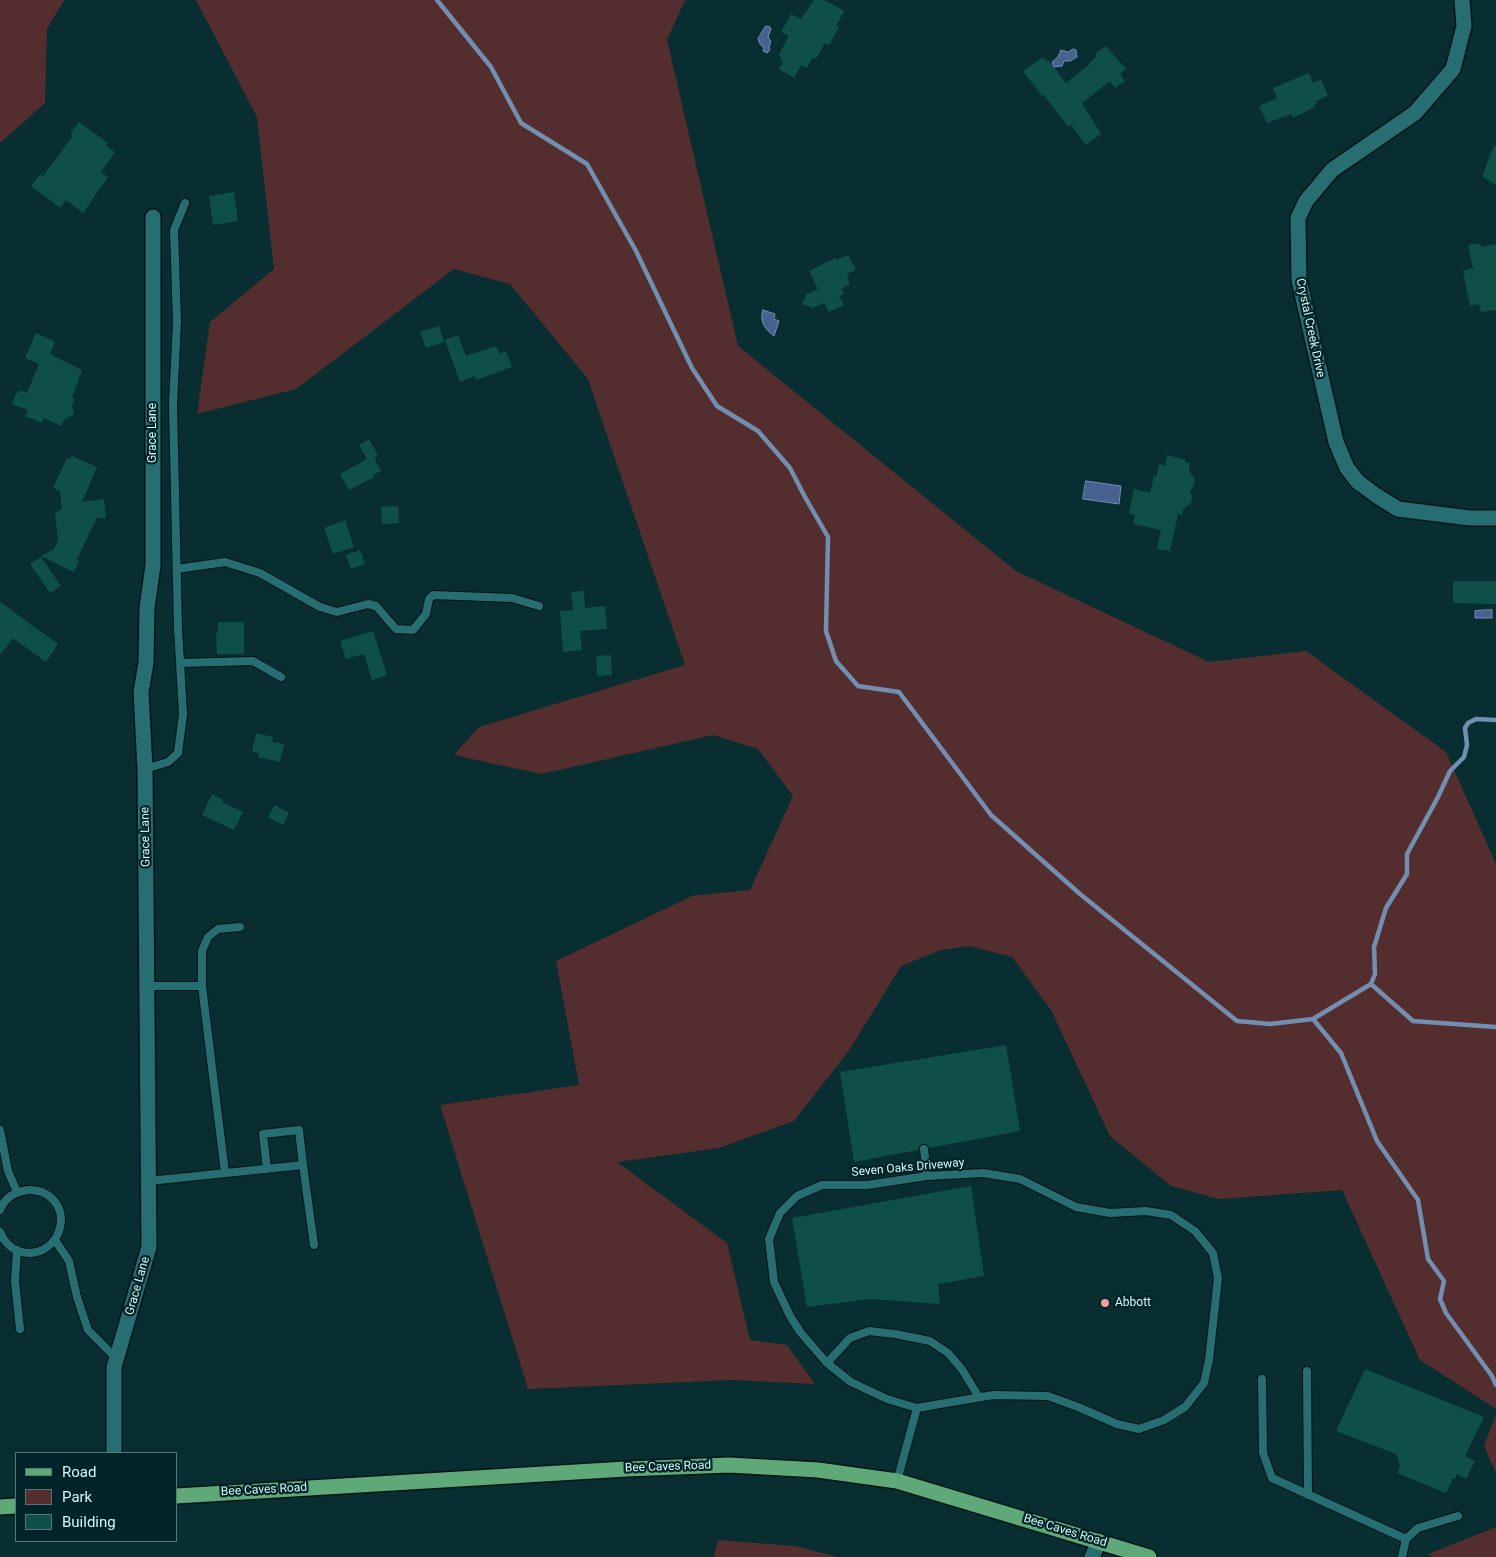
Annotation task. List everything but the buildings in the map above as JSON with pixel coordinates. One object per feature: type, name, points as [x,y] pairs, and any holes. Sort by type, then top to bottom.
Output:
[{"type":"main road","name":"Bee Caves Road","points":[[178,1496],[626,1469],[729,1465],[818,1470],[897,1481],[1149,1557]]},
{"type":"main road","points":[[0,1507],[15,1506]]},
{"type":"street","name":"Crystal Creek Drive","points":[[1462,0],[1464,26],[1453,69],[1415,112],[1332,170],[1306,201],[1298,218],[1299,280],[1336,442],[1347,468],[1358,482],[1398,509],[1470,518],[1496,518]]},
{"type":"street","name":"Grace Lane","points":[[114,1452],[114,1368],[149,1247],[145,770],[141,692],[146,663],[147,608],[153,566],[153,217]]},
{"type":"street","points":[[1092,1557],[1099,1541]]},
{"type":"lane","points":[[145,770],[168,762],[178,753],[183,714],[173,404],[177,322],[174,230],[186,203]]},
{"type":"lane","points":[[178,569],[225,562],[260,573],[320,608],[337,612],[368,604],[376,606],[396,629],[413,630],[426,614],[429,599],[433,595],[439,594],[460,597],[512,598],[538,606]]},
{"type":"lane","points":[[180,663],[253,661],[281,677]]},
{"type":"lane","points":[[225,1173],[202,986],[202,951],[208,937],[218,929],[240,928]]},
{"type":"lane","points":[[147,986],[202,986]]},
{"type":"lane","points":[[0,1130],[8,1171],[17,1192]]},
{"type":"lane","points":[[267,1169],[263,1134],[299,1130],[314,1245]]},
{"type":"lane","points":[[924,1149],[928,1176]]},
{"type":"lane","points":[[149,1181],[303,1165]]},
{"type":"lane","name":"Seven Oaks Driveway","points":[[983,1173],[1020,1179],[1076,1207],[1110,1213],[1146,1211],[1171,1215],[1195,1232],[1213,1253],[1218,1278],[1209,1360],[1204,1383],[1185,1407],[1164,1420],[1138,1429],[1117,1424],[1048,1396],[993,1395],[917,1408],[887,1400],[851,1382],[827,1363],[801,1333],[790,1316],[774,1282],[770,1239],[780,1213],[797,1196],[822,1185],[867,1185],[928,1176],[983,1173]]},
{"type":"lane","points":[[0,1210],[7,1198],[17,1192],[37,1190],[46,1194],[54,1202],[59,1211],[61,1221],[59,1232],[54,1240],[47,1248],[38,1252],[27,1253],[17,1250],[8,1245],[0,1232]]},
{"type":"lane","points":[[54,1240],[69,1261],[76,1297],[88,1330],[117,1359]]},
{"type":"lane","points":[[17,1250],[15,1282],[20,1329]]},
{"type":"lane","points":[[827,1363],[850,1338],[869,1332],[896,1334],[930,1341],[948,1353],[961,1368],[979,1397]]},
{"type":"lane","points":[[1307,1372],[1308,1495]]},
{"type":"lane","points":[[1262,1379],[1263,1454],[1272,1478],[1406,1539]]},
{"type":"lane","points":[[897,1481],[917,1408]]},
{"type":"lane","points":[[1402,1557],[1406,1539],[1418,1528],[1458,1516]]},
{"type":"green space","points":[[0,0],[64,0],[47,29],[45,103],[0,143]]},
{"type":"green space","points":[[196,0],[685,0],[667,40],[738,346],[1016,571],[1209,662],[1306,651],[1446,752],[1496,864],[1496,1409],[1420,1360],[1342,1190],[1219,1199],[1171,1186],[1110,1136],[1051,1010],[1012,957],[969,946],[941,950],[901,966],[850,1049],[794,1121],[719,1148],[617,1162],[727,1243],[750,1340],[787,1345],[815,1384],[732,1380],[528,1389],[440,1105],[579,1085],[556,961],[692,896],[750,890],[793,796],[758,749],[713,735],[541,774],[454,755],[479,727],[685,665],[588,379],[510,284],[454,269],[296,389],[197,414],[210,322],[274,269],[257,117]]},
{"type":"green space","points":[[1496,1414],[1496,1473],[1484,1446]]},
{"type":"green space","points":[[1496,1527],[1496,1557],[1432,1557],[1428,1554]]},
{"type":"green space","points":[[718,1540],[795,1546],[838,1557],[714,1557]]},
{"type":"water","points":[[766,26],[771,29],[768,37],[771,42],[770,50],[767,53],[763,51],[764,48],[758,39]]},
{"type":"water","points":[[1073,49],[1076,50],[1077,57],[1070,61],[1064,61],[1062,66],[1054,67],[1052,62],[1058,57],[1061,50],[1068,52]]},
{"type":"water","points":[[763,310],[775,314],[774,319],[779,321],[774,336],[764,325],[762,318]]},
{"type":"water","points":[[1086,481],[1121,486],[1119,504],[1083,499]]},
{"type":"water","points":[[1492,610],[1492,618],[1475,618],[1475,611]]},
{"type":"waterway","points":[[437,0],[491,67],[521,123],[587,164],[636,251],[692,368],[717,406],[758,431],[790,468],[828,537],[826,631],[836,661],[858,686],[899,692],[991,815],[1080,894],[1237,1021],[1270,1024],[1313,1019],[1341,1053],[1377,1141],[1418,1200],[1428,1259],[1444,1281],[1440,1299],[1446,1313],[1492,1376],[1496,1385]]},
{"type":"waterway","points":[[1313,1019],[1371,984],[1375,974],[1374,947],[1386,908],[1407,874],[1407,854],[1450,771],[1464,757],[1467,745],[1465,728],[1468,723],[1476,719],[1496,720]]},
{"type":"waterway","points":[[1371,984],[1413,1021],[1496,1027]]},
{"type":"place","name":"Abbott","points":[[1105,1303]]}]
